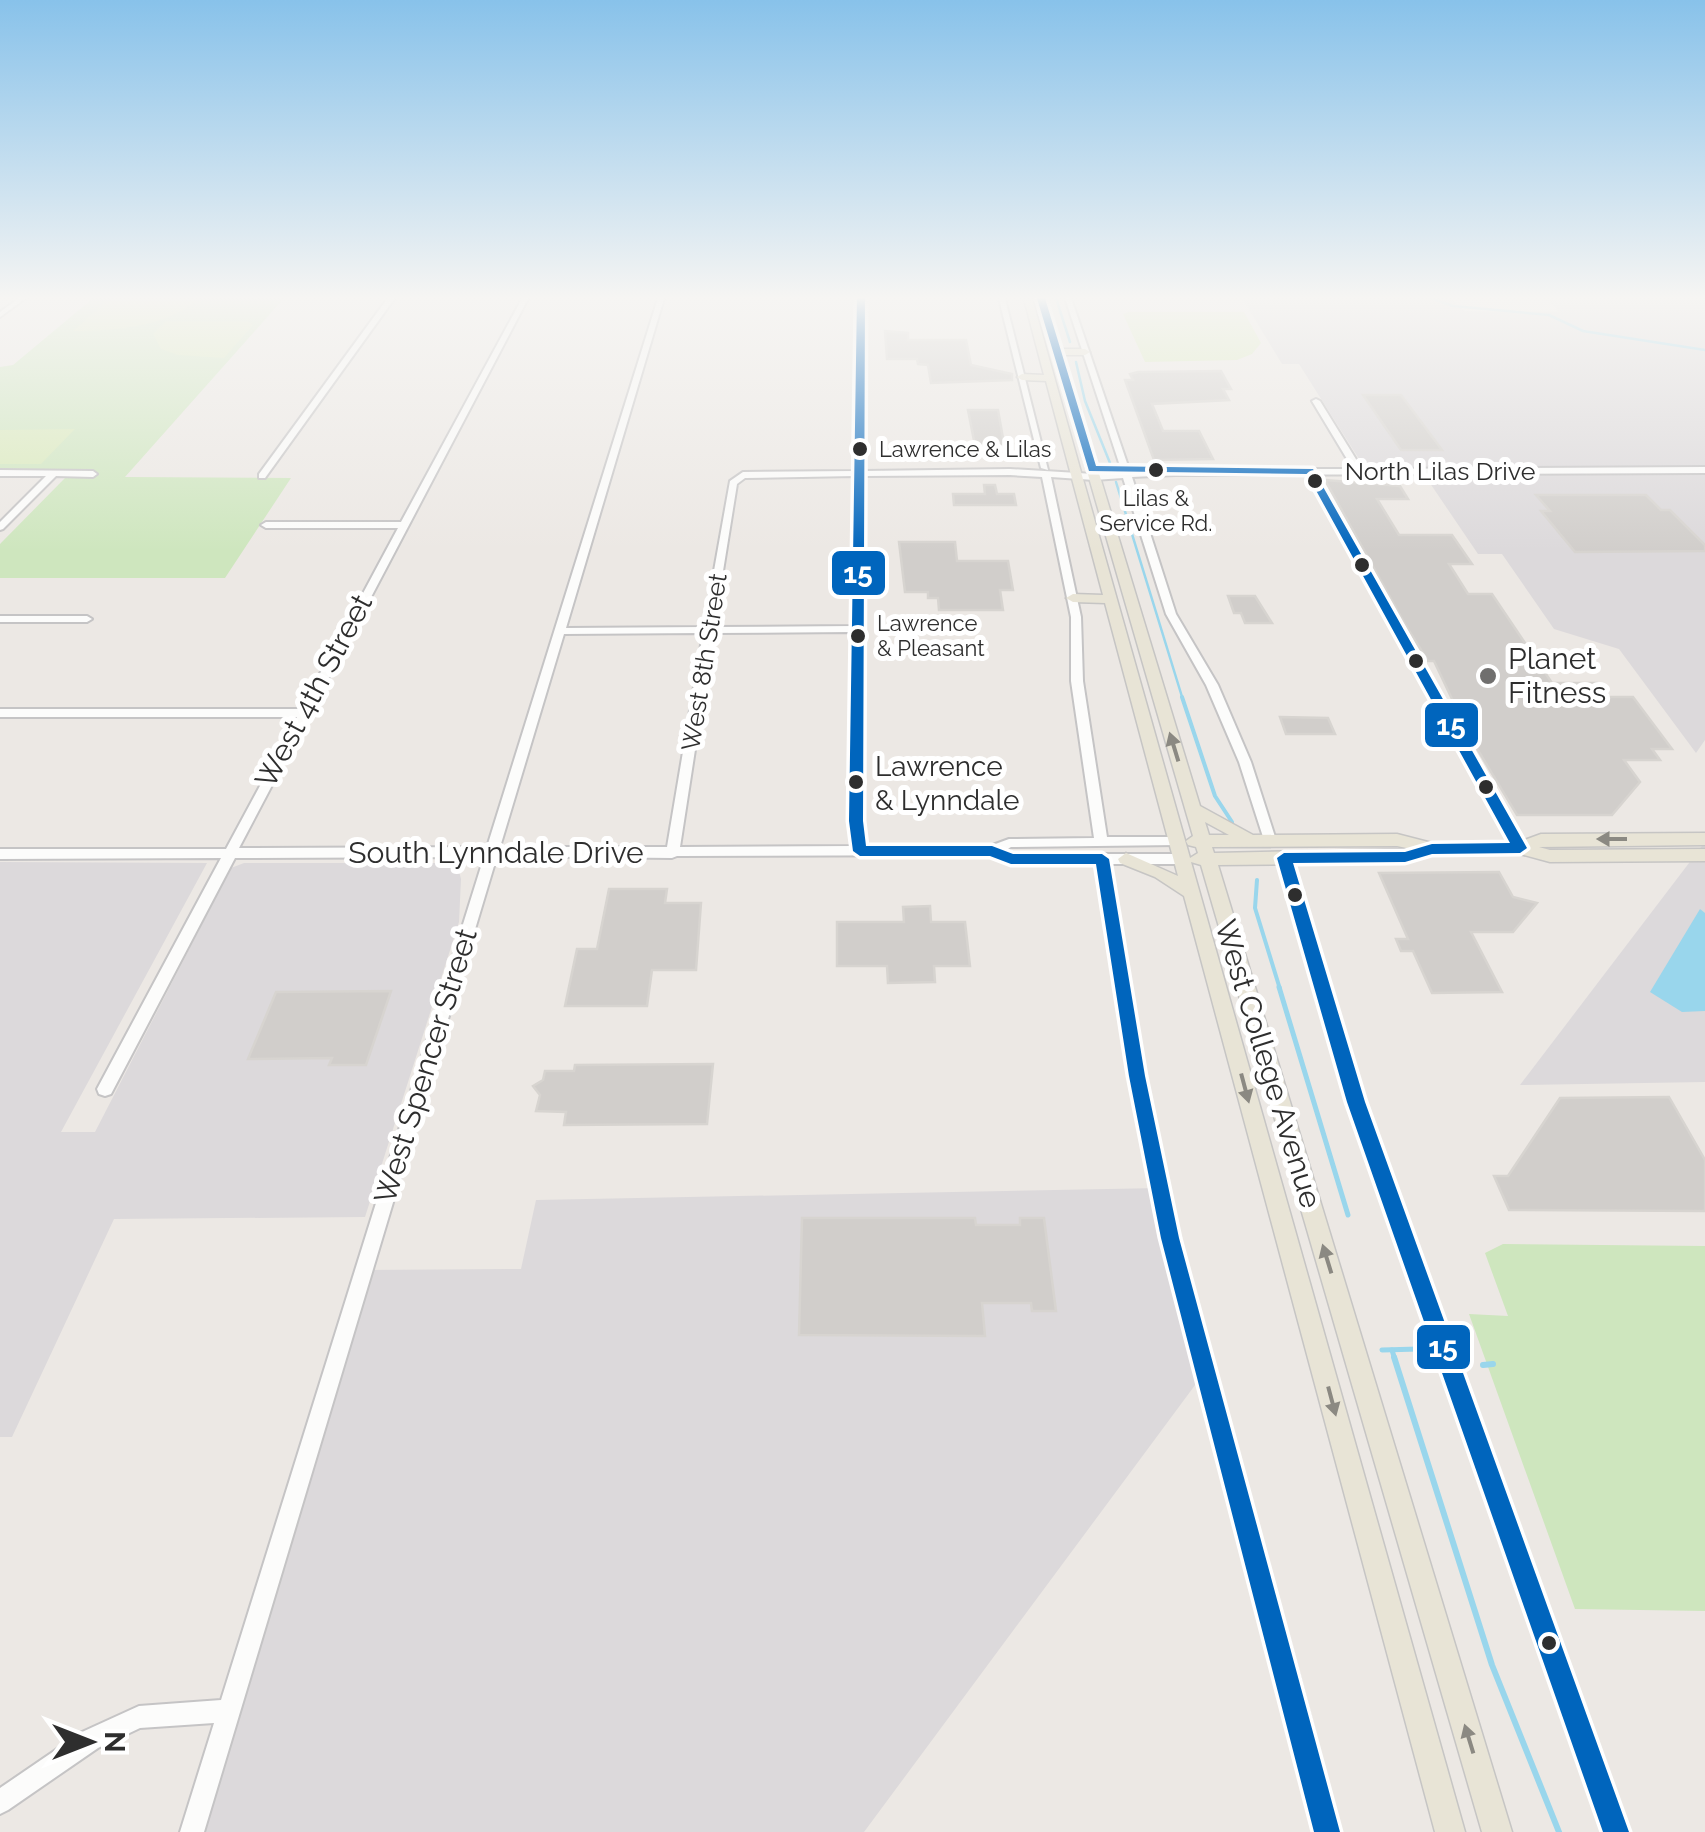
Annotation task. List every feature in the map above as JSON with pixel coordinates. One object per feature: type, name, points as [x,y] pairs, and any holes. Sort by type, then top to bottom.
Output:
[{"type":"main road","name":"West College Avenue","points":[[1051,380],[1450,1832]]},
{"type":"main road","name":"West College Avenue","points":[[1066,380],[1497,1832]]},
{"type":"main road","points":[[1073,598],[1110,598]]},
{"type":"main road","points":[[1193,810],[1218,826],[1263,840]]},
{"type":"main road","points":[[1520,848],[1540,840],[1705,838]]},
{"type":"main road","points":[[1180,850],[1263,840],[1397,840],[1432,849],[1520,848],[1550,856],[1705,855]]},
{"type":"main road","points":[[1204,849],[1284,858],[1404,858],[1432,849]]},
{"type":"main road","points":[[1126,859],[1161,873],[1192,893]]},
{"type":"street","points":[[262,476],[332,380]]},
{"type":"street","name":"West 4th Street","points":[[105,1089],[481,380]]},
{"type":"street","name":"West Spencer Street","points":[[192,1832],[639,380]]},
{"type":"street","points":[[860,851],[861,380]]},
{"type":"street","points":[[1023,380],[1073,598],[1080,705],[1132,1049],[1181,1285],[1272,1606],[1327,1832]]},
{"type":"street","points":[[1095,380],[1171,614],[1212,686],[1245,762],[1263,840]]},
{"type":"street","points":[[1316,401],[1359,471]]},
{"type":"street","name":"North Lilas Drive","points":[[743,475],[1705,470]]},
{"type":"street","points":[[0,473],[93,474]]},
{"type":"street","points":[[0,527],[53,474]]},
{"type":"street","name":"West 8th Street","points":[[672,853],[733,483],[743,475]]},
{"type":"street","points":[[266,525],[402,525]]},
{"type":"street","points":[[0,619],[87,620]]},
{"type":"street","points":[[560,630],[858,630]]},
{"type":"street","points":[[0,713],[304,713]]},
{"type":"street","name":"South Lynndale Drive","points":[[0,854],[992,850],[1011,859],[1101,850],[1180,850]]},
{"type":"street","name":"South Lynndale Drive","points":[[1101,850],[1126,859],[1180,850]]},
{"type":"street","points":[[1284,858],[1356,1102],[1616,1832]]},
{"type":"street","points":[[0,1802],[90,1740],[139,1717],[229,1711]]},
{"type":"shaded area","points":[[1309,380],[1705,380],[1705,740],[1696,753],[1619,649],[1554,629],[1502,554],[1478,554],[1419,467],[1382,468],[1361,462]]},
{"type":"shaded area","points":[[1705,842],[1705,1082],[1520,1085]]},
{"type":"shaded area","points":[[0,862],[207,863],[61,1132],[95,1132],[231,868],[244,863],[443,863],[459,871],[461,879],[459,922],[365,1217],[114,1219],[12,1437],[0,1437]]},
{"type":"shaded area","points":[[1160,1188],[1204,1373],[864,1832],[192,1832],[362,1270],[521,1269],[536,1200]]},
{"type":"green space","points":[[0,380],[211,380],[125,477],[291,478],[225,578],[0,578],[0,544],[66,477],[92,477],[96,472],[0,470]]},
{"type":"green space","points":[[75,429],[41,464],[0,464],[0,430]]},
{"type":"green space","points":[[1503,1244],[1705,1246],[1705,1611],[1575,1609],[1469,1314],[1508,1316],[1485,1253]]},
{"type":"water","points":[[1700,909],[1705,913],[1705,1011],[1682,1012],[1650,992]]},
{"type":"building","points":[[931,380],[999,380],[931,383]]},
{"type":"building","points":[[1125,380],[1226,380],[1231,389],[1223,389],[1229,400],[1152,404],[1163,431],[1199,431],[1213,459],[1154,460]]},
{"type":"building","points":[[1363,395],[1401,395],[1442,450],[1401,450]]},
{"type":"building","points":[[968,410],[998,410],[1006,455],[977,456]]},
{"type":"building","points":[[1325,480],[1400,486],[1408,499],[1377,499],[1399,535],[1452,535],[1472,564],[1449,564],[1468,594],[1492,594],[1552,683],[1597,683],[1607,697],[1633,697],[1672,749],[1652,749],[1660,760],[1624,760],[1640,782],[1612,815],[1517,815],[1470,737],[1434,661],[1428,661],[1406,626]]},
{"type":"building","points":[[984,485],[995,485],[997,494],[1014,494],[1016,505],[954,505],[953,494],[985,494]]},
{"type":"building","points":[[1536,495],[1646,495],[1661,510],[1670,510],[1705,545],[1705,551],[1575,552],[1541,511],[1550,511]]},
{"type":"building","points":[[899,542],[955,542],[957,561],[1008,561],[1013,590],[1000,590],[1003,610],[939,610],[938,598],[928,598],[928,592],[905,592]]},
{"type":"building","points":[[1228,596],[1255,596],[1272,623],[1245,623],[1241,613],[1234,613]]},
{"type":"building","points":[[1280,717],[1328,718],[1335,734],[1286,734]]},
{"type":"building","points":[[1499,872],[1513,897],[1537,903],[1513,932],[1471,932],[1502,992],[1432,993],[1413,951],[1401,951],[1396,939],[1408,939],[1379,873]]},
{"type":"building","points":[[609,889],[667,889],[665,903],[701,903],[696,970],[652,970],[647,1006],[565,1006],[577,949],[597,949]]},
{"type":"building","points":[[930,906],[931,922],[965,922],[970,966],[934,966],[935,982],[888,983],[887,966],[837,966],[837,922],[904,922],[903,907]]},
{"type":"building","points":[[391,991],[366,1065],[329,1065],[332,1058],[248,1059],[276,992]]},
{"type":"building","points":[[713,1064],[707,1124],[564,1125],[566,1112],[536,1111],[540,1095],[533,1086],[543,1080],[545,1071],[574,1071],[575,1065]]},
{"type":"building","points":[[1669,1097],[1705,1160],[1705,1211],[1509,1210],[1494,1176],[1508,1176],[1560,1098]]},
{"type":"building","points":[[802,1218],[975,1218],[976,1225],[1020,1225],[1020,1218],[1044,1218],[1056,1311],[1032,1311],[1031,1303],[982,1303],[985,1336],[799,1335]]},
{"type":"waterway","points":[[1080,380],[1110,463]]},
{"type":"waterway","points":[[1116,482],[1183,700]]},
{"type":"waterway","points":[[1183,700],[1215,796],[1232,822]]},
{"type":"waterway","points":[[1257,880],[1255,908],[1280,989]]},
{"type":"waterway","points":[[1279,987],[1348,1215]]},
{"type":"waterway","points":[[1382,1350],[1419,1349]]},
{"type":"waterway","points":[[1392,1350],[1395,1360]]},
{"type":"waterway","points":[[1394,1357],[1492,1665],[1559,1832]]},
{"type":"waterway","points":[[1483,1365],[1493,1364]]},
{"type":"transit line","name":"15","points":[[860,380],[856,821],[860,851]]},
{"type":"transit line","name":"15","points":[[1066,380],[1092,469]]},
{"type":"transit line","name":"15","points":[[1092,469],[1310,471]]},
{"type":"transit line","name":"15","points":[[1310,471],[1520,848]]},
{"type":"transit line","name":"15","points":[[1284,858],[1405,857],[1432,849],[1520,848]]},
{"type":"transit line","name":"15","points":[[860,851],[992,851],[1011,859],[1102,859]]},
{"type":"transit line","name":"15","points":[[1284,858],[1356,1102],[1616,1832]]},
{"type":"transit line","name":"15","points":[[1102,859],[1137,1076],[1170,1238],[1327,1832]]},
{"type":"place","name":"Lawrence & Lilas","points":[[860,449]]},
{"type":"place","name":"Lilas & Service Rd.","points":[[1156,470]]},
{"type":"place","name":"Lawrence & Pleasant","points":[[858,636]]},
{"type":"place","name":"Planet Fitness","points":[[1488,676]]},
{"type":"place","name":"Lawrence & Lynndale","points":[[856,782]]}]
